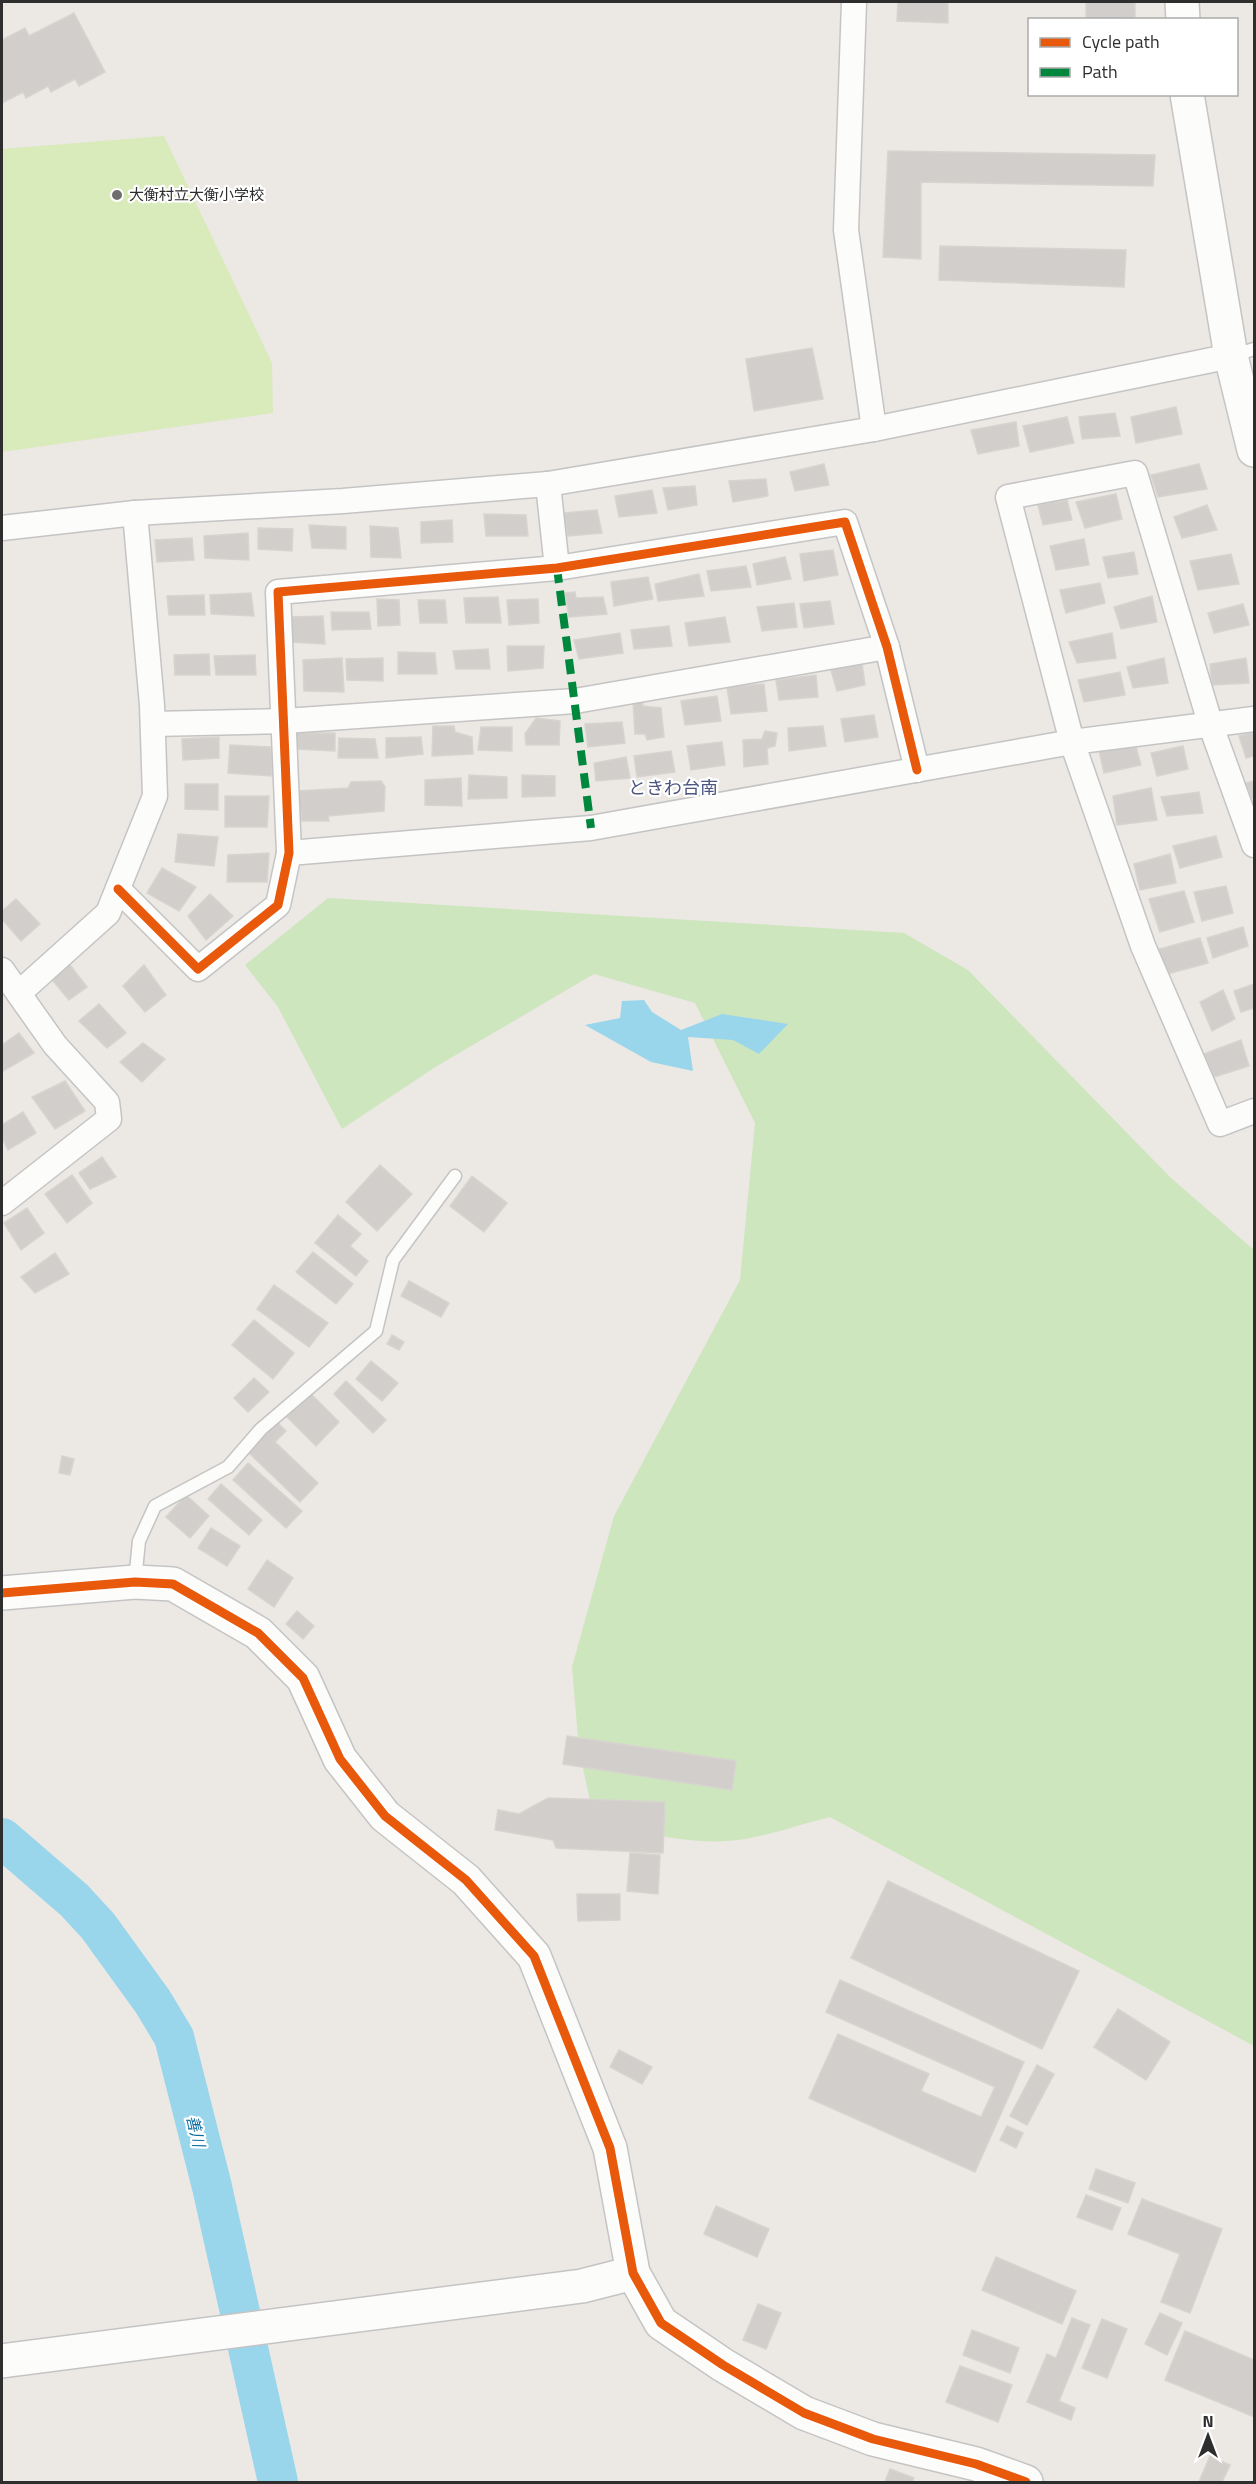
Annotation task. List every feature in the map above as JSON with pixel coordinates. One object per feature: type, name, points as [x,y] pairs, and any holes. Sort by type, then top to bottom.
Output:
[{"type":"street","points":[[854,2],[846,230],[874,429]]},
{"type":"street","points":[[1182,2],[1183,18]]},
{"type":"street","points":[[1186,96],[1243,353],[1254,450]]},
{"type":"street","points":[[2,528],[135,513],[343,501],[548,484],[874,429],[1243,353]]},
{"type":"street","points":[[1254,845],[1211,726],[1136,473],[1008,497],[1072,742],[1143,946],[1220,1124],[1254,1111]]},
{"type":"street","points":[[548,484],[557,568]]},
{"type":"street","points":[[19,993],[108,913],[155,796],[153,724],[135,513]]},
{"type":"street","points":[[118,889],[198,969],[278,904],[289,853],[278,592],[557,568],[845,522],[887,647],[916,770]]},
{"type":"street","points":[[153,724],[285,721],[575,701],[887,647]]},
{"type":"street","points":[[289,853],[591,828],[1072,742],[1254,719]]},
{"type":"street","points":[[2,970],[55,1045],[107,1102],[109,1119],[2,1203]]},
{"type":"street","points":[[2,1593],[135,1582],[173,1584],[258,1633],[303,1678],[340,1759],[385,1816],[466,1880],[534,1956],[610,2148],[633,2273],[661,2323],[723,2365],[804,2413],[873,2439],[976,2464],[1026,2482]]},
{"type":"street","points":[[2,2361],[582,2286],[633,2273]]},
{"type":"lane","points":[[135,1582],[139,1541],[155,1506],[228,1467],[261,1430],[376,1331],[393,1260],[454,1176]]},
{"type":"green space","points":[[164,136],[272,363],[273,413],[2,452],[2,149]]},
{"type":"green space","points":[[328,898],[904,933],[968,970],[1171,1178],[1254,1250],[1254,2046],[830,1817],[756,1837],[707,1841],[648,1833],[593,1814],[579,1750],[572,1667],[614,1516],[740,1280],[755,1123],[695,1003],[594,974],[437,1066],[342,1129],[278,1007],[245,965]]},
{"type":"water","points":[[644,1000],[652,1012],[681,1030],[722,1014],[788,1024],[759,1054],[733,1040],[688,1037],[693,1071],[651,1062],[585,1025],[620,1018],[622,1001]]},
{"type":"building","points":[[898,2],[948,2],[948,23],[897,21]]},
{"type":"building","points":[[1086,2],[1135,2],[1135,18],[1086,18]]},
{"type":"building","points":[[74,13],[105,72],[79,86],[75,79],[51,92],[48,86],[26,98],[23,92],[2,103],[2,40],[25,28],[29,36]]},
{"type":"building","points":[[888,151],[1155,155],[1153,186],[921,182],[921,259],[883,257]]},
{"type":"building","points":[[940,246],[1126,250],[1124,287],[939,280]]},
{"type":"building","points":[[812,348],[823,399],[754,411],[746,359]]},
{"type":"building","points":[[1176,407],[1182,434],[1136,443],[1131,417]]},
{"type":"building","points":[[1115,413],[1120,436],[1082,439],[1079,417]]},
{"type":"building","points":[[1067,417],[1074,443],[1030,452],[1023,426]]},
{"type":"building","points":[[1016,422],[1019,446],[978,454],[971,430]]},
{"type":"building","points":[[824,464],[829,485],[795,491],[790,472]]},
{"type":"building","points":[[1199,464],[1207,489],[1158,497],[1151,475]]},
{"type":"building","points":[[766,479],[768,496],[733,502],[729,481]]},
{"type":"building","points":[[695,486],[697,505],[668,510],[663,488]]},
{"type":"building","points":[[652,490],[657,513],[619,517],[615,496]]},
{"type":"building","points":[[1116,494],[1122,519],[1085,528],[1076,502]]},
{"type":"building","points":[[1067,500],[1072,520],[1043,525],[1038,505]]},
{"type":"building","points":[[1207,505],[1217,530],[1182,538],[1174,517]]},
{"type":"building","points":[[597,510],[602,533],[568,536],[564,513]]},
{"type":"building","points":[[484,514],[526,515],[528,536],[486,536]]},
{"type":"building","points":[[452,520],[453,542],[421,543],[421,522]]},
{"type":"building","points":[[309,525],[346,527],[346,549],[312,548]]},
{"type":"building","points":[[370,526],[398,528],[401,558],[371,557]]},
{"type":"building","points":[[258,528],[293,529],[292,551],[258,549]]},
{"type":"building","points":[[248,533],[249,560],[205,558],[204,536]]},
{"type":"building","points":[[192,538],[194,560],[157,562],[155,540]]},
{"type":"building","points":[[1084,539],[1089,565],[1056,570],[1050,546]]},
{"type":"building","points":[[833,550],[838,575],[804,581],[800,554]]},
{"type":"building","points":[[1134,552],[1138,574],[1108,578],[1103,557]]},
{"type":"building","points":[[1231,554],[1239,584],[1198,590],[1190,561]]},
{"type":"building","points":[[785,557],[791,579],[757,585],[753,564]]},
{"type":"building","points":[[746,566],[751,587],[711,591],[707,571]]},
{"type":"building","points":[[699,574],[704,596],[658,601],[655,584]]},
{"type":"building","points":[[648,577],[653,599],[614,606],[611,582]]},
{"type":"building","points":[[1100,583],[1105,603],[1066,613],[1060,590]]},
{"type":"building","points":[[575,592],[576,598],[603,597],[607,614],[569,617],[565,593]]},
{"type":"building","points":[[251,593],[254,616],[211,614],[210,595]]},
{"type":"building","points":[[204,595],[205,615],[169,615],[167,596]]},
{"type":"building","points":[[1152,596],[1157,622],[1121,629],[1114,607]]},
{"type":"building","points":[[498,597],[501,623],[466,623],[464,598]]},
{"type":"building","points":[[377,599],[399,600],[400,625],[378,626]]},
{"type":"building","points":[[538,599],[539,623],[509,625],[507,600]]},
{"type":"building","points":[[418,600],[445,600],[447,623],[420,623]]},
{"type":"building","points":[[830,601],[834,624],[804,628],[800,604]]},
{"type":"building","points":[[794,603],[797,627],[762,631],[757,607]]},
{"type":"building","points":[[1243,604],[1249,625],[1214,633],[1208,613]]},
{"type":"building","points":[[331,612],[369,612],[371,629],[332,630]]},
{"type":"building","points":[[323,616],[325,644],[290,642],[289,617]]},
{"type":"building","points":[[725,617],[730,642],[689,646],[685,623]]},
{"type":"building","points":[[669,626],[672,646],[634,649],[631,630]]},
{"type":"building","points":[[620,633],[623,653],[579,659],[574,640]]},
{"type":"building","points":[[1112,633],[1116,658],[1077,663],[1069,642]]},
{"type":"building","points":[[507,646],[544,646],[543,668],[508,671]]},
{"type":"building","points":[[488,649],[490,669],[456,669],[453,651]]},
{"type":"building","points":[[398,652],[435,653],[437,674],[398,674]]},
{"type":"building","points":[[209,654],[210,675],[175,675],[174,655]]},
{"type":"building","points":[[255,655],[256,675],[216,675],[214,656]]},
{"type":"building","points":[[342,658],[344,692],[304,691],[303,660]]},
{"type":"building","points":[[383,658],[383,681],[347,680],[346,659]]},
{"type":"building","points":[[1164,658],[1168,683],[1133,688],[1127,667]]},
{"type":"building","points":[[1246,658],[1249,683],[1212,685],[1210,664]]},
{"type":"building","points":[[862,663],[865,685],[837,691],[831,670]]},
{"type":"building","points":[[1120,672],[1125,695],[1084,702],[1078,680]]},
{"type":"building","points":[[816,675],[818,697],[779,700],[776,680]]},
{"type":"building","points":[[764,684],[767,711],[731,714],[727,687]]},
{"type":"building","points":[[717,696],[721,721],[685,725],[681,701]]},
{"type":"building","points":[[643,699],[643,706],[661,708],[664,737],[647,740],[645,734],[635,734],[633,701]]},
{"type":"building","points":[[874,715],[878,737],[845,742],[841,719]]},
{"type":"building","points":[[536,718],[560,721],[559,745],[526,745],[525,734]]},
{"type":"building","points":[[622,722],[625,743],[588,747],[585,724]]},
{"type":"building","points":[[433,726],[454,726],[455,732],[472,737],[473,754],[432,756]]},
{"type":"building","points":[[823,726],[826,746],[789,751],[788,728]]},
{"type":"building","points":[[481,727],[512,727],[512,751],[478,750]]},
{"type":"building","points":[[765,731],[777,733],[775,746],[767,748],[768,764],[744,767],[743,740],[762,739]]},
{"type":"building","points":[[1254,732],[1254,756],[1246,758],[1239,736]]},
{"type":"building","points":[[297,733],[335,733],[335,751],[297,749]]},
{"type":"building","points":[[219,737],[219,758],[183,760],[182,739]]},
{"type":"building","points":[[421,737],[423,754],[386,758],[386,738]]},
{"type":"building","points":[[339,738],[375,739],[378,758],[338,758]]},
{"type":"building","points":[[722,742],[725,765],[691,770],[687,746]]},
{"type":"building","points":[[1135,743],[1141,765],[1104,773],[1099,750]]},
{"type":"building","points":[[230,745],[271,747],[272,776],[228,773]]},
{"type":"building","points":[[1183,746],[1188,769],[1157,776],[1151,753]]},
{"type":"building","points":[[671,751],[675,772],[637,777],[634,756]]},
{"type":"building","points":[[626,757],[630,778],[596,781],[594,763]]},
{"type":"building","points":[[469,775],[507,777],[507,798],[468,799]]},
{"type":"building","points":[[522,775],[555,776],[555,796],[522,797]]},
{"type":"building","points":[[461,778],[462,806],[425,805],[425,780]]},
{"type":"building","points":[[381,781],[385,787],[384,811],[328,816],[329,821],[302,821],[298,791],[348,788],[351,782]]},
{"type":"building","points":[[1254,781],[1254,798],[1252,799],[1246,783]]},
{"type":"building","points":[[185,784],[218,784],[218,810],[185,809]]},
{"type":"building","points":[[1151,788],[1157,820],[1117,825],[1113,796]]},
{"type":"building","points":[[1199,792],[1203,813],[1167,816],[1161,797]]},
{"type":"building","points":[[225,796],[269,796],[267,827],[225,827]]},
{"type":"building","points":[[178,834],[218,837],[214,866],[175,862]]},
{"type":"building","points":[[1216,836],[1222,857],[1180,868],[1173,846]]},
{"type":"building","points":[[269,853],[267,882],[227,882],[228,855]]},
{"type":"building","points":[[1170,854],[1176,883],[1140,890],[1134,864]]},
{"type":"building","points":[[162,868],[196,887],[179,911],[147,893]]},
{"type":"building","points":[[1226,886],[1233,913],[1202,921],[1194,892]]},
{"type":"building","points":[[1184,891],[1194,922],[1160,932],[1149,899]]},
{"type":"building","points":[[210,894],[233,916],[206,940],[188,916]]},
{"type":"building","points":[[16,899],[40,924],[21,941],[2,919],[2,911]]},
{"type":"building","points":[[1243,927],[1248,946],[1213,958],[1207,938]]},
{"type":"building","points":[[1200,938],[1208,963],[1167,974],[1156,950]]},
{"type":"building","points":[[67,961],[87,987],[69,1000],[49,976]]},
{"type":"building","points":[[144,965],[166,995],[145,1012],[123,986]]},
{"type":"building","points":[[1254,984],[1254,1008],[1241,1012],[1234,991]]},
{"type":"building","points":[[1223,990],[1235,1019],[1212,1031],[1200,1002]]},
{"type":"building","points":[[99,1004],[126,1033],[107,1048],[79,1021]]},
{"type":"building","points":[[19,1033],[34,1053],[3,1071],[2,1045]]},
{"type":"building","points":[[1241,1040],[1249,1066],[1214,1077],[1204,1054]]},
{"type":"building","points":[[143,1043],[165,1059],[142,1082],[120,1062]]},
{"type":"building","points":[[65,1081],[85,1111],[55,1129],[32,1097]]},
{"type":"building","points":[[23,1112],[36,1133],[8,1150],[2,1137],[2,1125]]},
{"type":"building","points":[[102,1157],[116,1177],[90,1189],[79,1173]]},
{"type":"building","points":[[380,1165],[412,1194],[377,1231],[346,1202]]},
{"type":"building","points":[[72,1175],[92,1203],[67,1223],[45,1194]]},
{"type":"building","points":[[472,1176],[507,1203],[484,1232],[450,1206]]},
{"type":"building","points":[[27,1208],[44,1233],[21,1250],[4,1223]]},
{"type":"building","points":[[338,1215],[361,1234],[350,1246],[368,1261],[356,1276],[315,1243]]},
{"type":"building","points":[[313,1252],[353,1284],[336,1304],[296,1272]]},
{"type":"building","points":[[55,1253],[69,1274],[35,1293],[21,1277]]},
{"type":"building","points":[[409,1281],[449,1303],[441,1317],[401,1296]]},
{"type":"building","points":[[274,1285],[328,1323],[309,1347],[257,1309]]},
{"type":"building","points":[[254,1320],[294,1353],[273,1379],[232,1345]]},
{"type":"building","points":[[392,1335],[404,1342],[399,1350],[387,1344]]},
{"type":"building","points":[[371,1361],[398,1383],[382,1401],[356,1379]]},
{"type":"building","points":[[254,1378],[269,1392],[248,1412],[234,1398]]},
{"type":"building","points":[[346,1381],[386,1420],[373,1433],[334,1394]]},
{"type":"building","points":[[310,1393],[339,1422],[316,1446],[287,1417]]},
{"type":"building","points":[[275,1420],[286,1431],[275,1442],[318,1483],[300,1502],[246,1450]]},
{"type":"building","points":[[62,1456],[74,1459],[70,1475],[59,1473]]},
{"type":"building","points":[[248,1463],[302,1511],[286,1528],[233,1480]]},
{"type":"building","points":[[221,1484],[262,1520],[249,1535],[208,1499]]},
{"type":"building","points":[[186,1495],[209,1516],[190,1538],[166,1517]]},
{"type":"building","points":[[211,1528],[240,1546],[227,1566],[198,1548]]},
{"type":"building","points":[[267,1560],[293,1578],[274,1607],[248,1589]]},
{"type":"building","points":[[297,1611],[314,1626],[303,1639],[286,1624]]},
{"type":"building","points":[[567,1736],[736,1761],[732,1790],[563,1764]]},
{"type":"building","points":[[548,1798],[665,1802],[663,1853],[556,1848],[553,1840],[495,1830],[498,1810],[519,1814]]},
{"type":"building","points":[[630,1853],[660,1855],[658,1894],[627,1891]]},
{"type":"building","points":[[888,1881],[1079,1971],[1042,2049],[851,1958]]},
{"type":"building","points":[[577,1894],[620,1894],[620,1920],[578,1921]]},
{"type":"building","points":[[840,1980],[1024,2062],[975,2172],[809,2098],[838,2034],[929,2074],[921,2091],[981,2117],[995,2087],[826,2012]]},
{"type":"building","points":[[1118,2009],[1170,2042],[1146,2080],[1094,2047]]},
{"type":"building","points":[[619,2050],[652,2067],[642,2084],[610,2067]]},
{"type":"building","points":[[1037,2065],[1054,2074],[1027,2125],[1010,2116]]},
{"type":"building","points":[[1007,2126],[1023,2133],[1016,2148],[1000,2140]]},
{"type":"building","points":[[1096,2169],[1135,2183],[1128,2203],[1089,2189]]},
{"type":"building","points":[[1086,2195],[1121,2208],[1112,2230],[1077,2217]]},
{"type":"building","points":[[1142,2199],[1222,2229],[1190,2313],[1161,2302],[1180,2254],[1128,2234]]},
{"type":"building","points":[[716,2206],[769,2229],[757,2257],[704,2234]]},
{"type":"building","points":[[996,2257],[1076,2291],[1062,2324],[982,2290]]},
{"type":"building","points":[[758,2304],[781,2313],[766,2349],[743,2340]]},
{"type":"building","points":[[1160,2313],[1182,2323],[1167,2355],[1145,2344]]},
{"type":"building","points":[[1072,2318],[1090,2325],[1059,2401],[1075,2408],[1071,2420],[1027,2402],[1047,2354],[1056,2358]]},
{"type":"building","points":[[1102,2319],[1127,2329],[1107,2378],[1082,2368]]},
{"type":"building","points":[[972,2330],[1019,2348],[1010,2373],[963,2355]]},
{"type":"building","points":[[1185,2331],[1254,2360],[1254,2417],[1165,2380]]},
{"type":"building","points":[[960,2366],[1012,2385],[998,2422],[946,2402]]},
{"type":"building","points":[[1210,2456],[1230,2465],[1222,2482],[1199,2482]]},
{"type":"building","points":[[890,2469],[914,2478],[912,2482],[885,2482]]},
{"type":"waterway","name":"善川","points":[[2,1838],[74,1900],[98,1926],[153,2002],[174,2037],[212,2187],[278,2482]]},
{"type":"marked path","points":[[557,568],[591,828]]},
{"type":"cycle path","points":[[118,889],[198,969],[278,905],[289,853],[278,592],[557,568],[845,522],[887,647],[917,770]]},
{"type":"cycle path","points":[[2,1593],[135,1582],[173,1584],[258,1633],[303,1678],[340,1759],[385,1816],[466,1880],[534,1956],[610,2148],[633,2273],[661,2323],[723,2365],[804,2413],[873,2439],[976,2464],[1026,2482]]},
{"type":"place","name":"大衡村立大衡小学校","points":[[117,195]]},
{"type":"district","name":"ときわ台南","points":[[673,788]]}]
